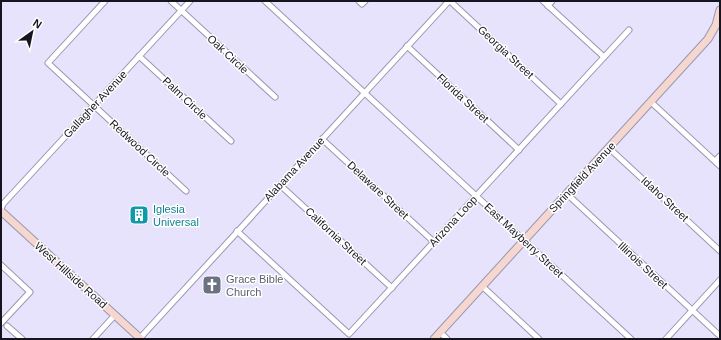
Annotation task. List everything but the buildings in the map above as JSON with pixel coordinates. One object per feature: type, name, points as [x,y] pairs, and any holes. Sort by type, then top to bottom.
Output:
[{"type":"main road","name":"Springfield Avenue","points":[[434,339],[708,39],[712,34],[720,14]]},
{"type":"main road","name":"West Hillside Road","points":[[1,210],[140,338]]},
{"type":"street","name":"Redwood Circle","points":[[105,1],[48,63],[186,191]]},
{"type":"street","name":"Oak Circle","points":[[171,1],[275,97]]},
{"type":"street","name":"Gallagher Avenue","points":[[1,210],[3,204],[190,1]]},
{"type":"street","name":"East Mayberry Street","points":[[265,1],[631,339]]},
{"type":"street","name":"Alabama Avenue","points":[[140,338],[450,1]]},
{"type":"street","name":"Georgia Street","points":[[450,1],[561,104]]},
{"type":"street","points":[[542,1],[604,58]]},
{"type":"street","points":[[548,6],[552,1]]},
{"type":"street","name":"Arizona Loop","points":[[237,231],[349,334],[629,30]]},
{"type":"street","name":"Florida Street","points":[[407,46],[519,150]]},
{"type":"street","name":"Palm Circle","points":[[139,56],[231,141]]},
{"type":"street","points":[[651,102],[720,166]]},
{"type":"street","name":"Delaware Street","points":[[322,139],[434,242]]},
{"type":"street","name":"Idaho Street","points":[[609,148],[720,251]]},
{"type":"street","points":[[715,161],[720,156]]},
{"type":"street","name":"California Street","points":[[280,185],[392,288]]},
{"type":"street","name":"Illinois Street","points":[[567,194],[720,336]]},
{"type":"street","points":[[1,265],[30,292],[2,322]]},
{"type":"street","points":[[666,339],[720,280]]},
{"type":"street","points":[[482,286],[539,339]]},
{"type":"street","points":[[93,339],[115,315]]},
{"type":"street","points":[[7,326],[22,339]]},
{"type":"street","points":[[440,332],[447,339]]},
{"type":"place","name":"Iglesia Universal","points":[[139,215]]},
{"type":"place","name":"Grace Bible Church","points":[[212,285]]}]
